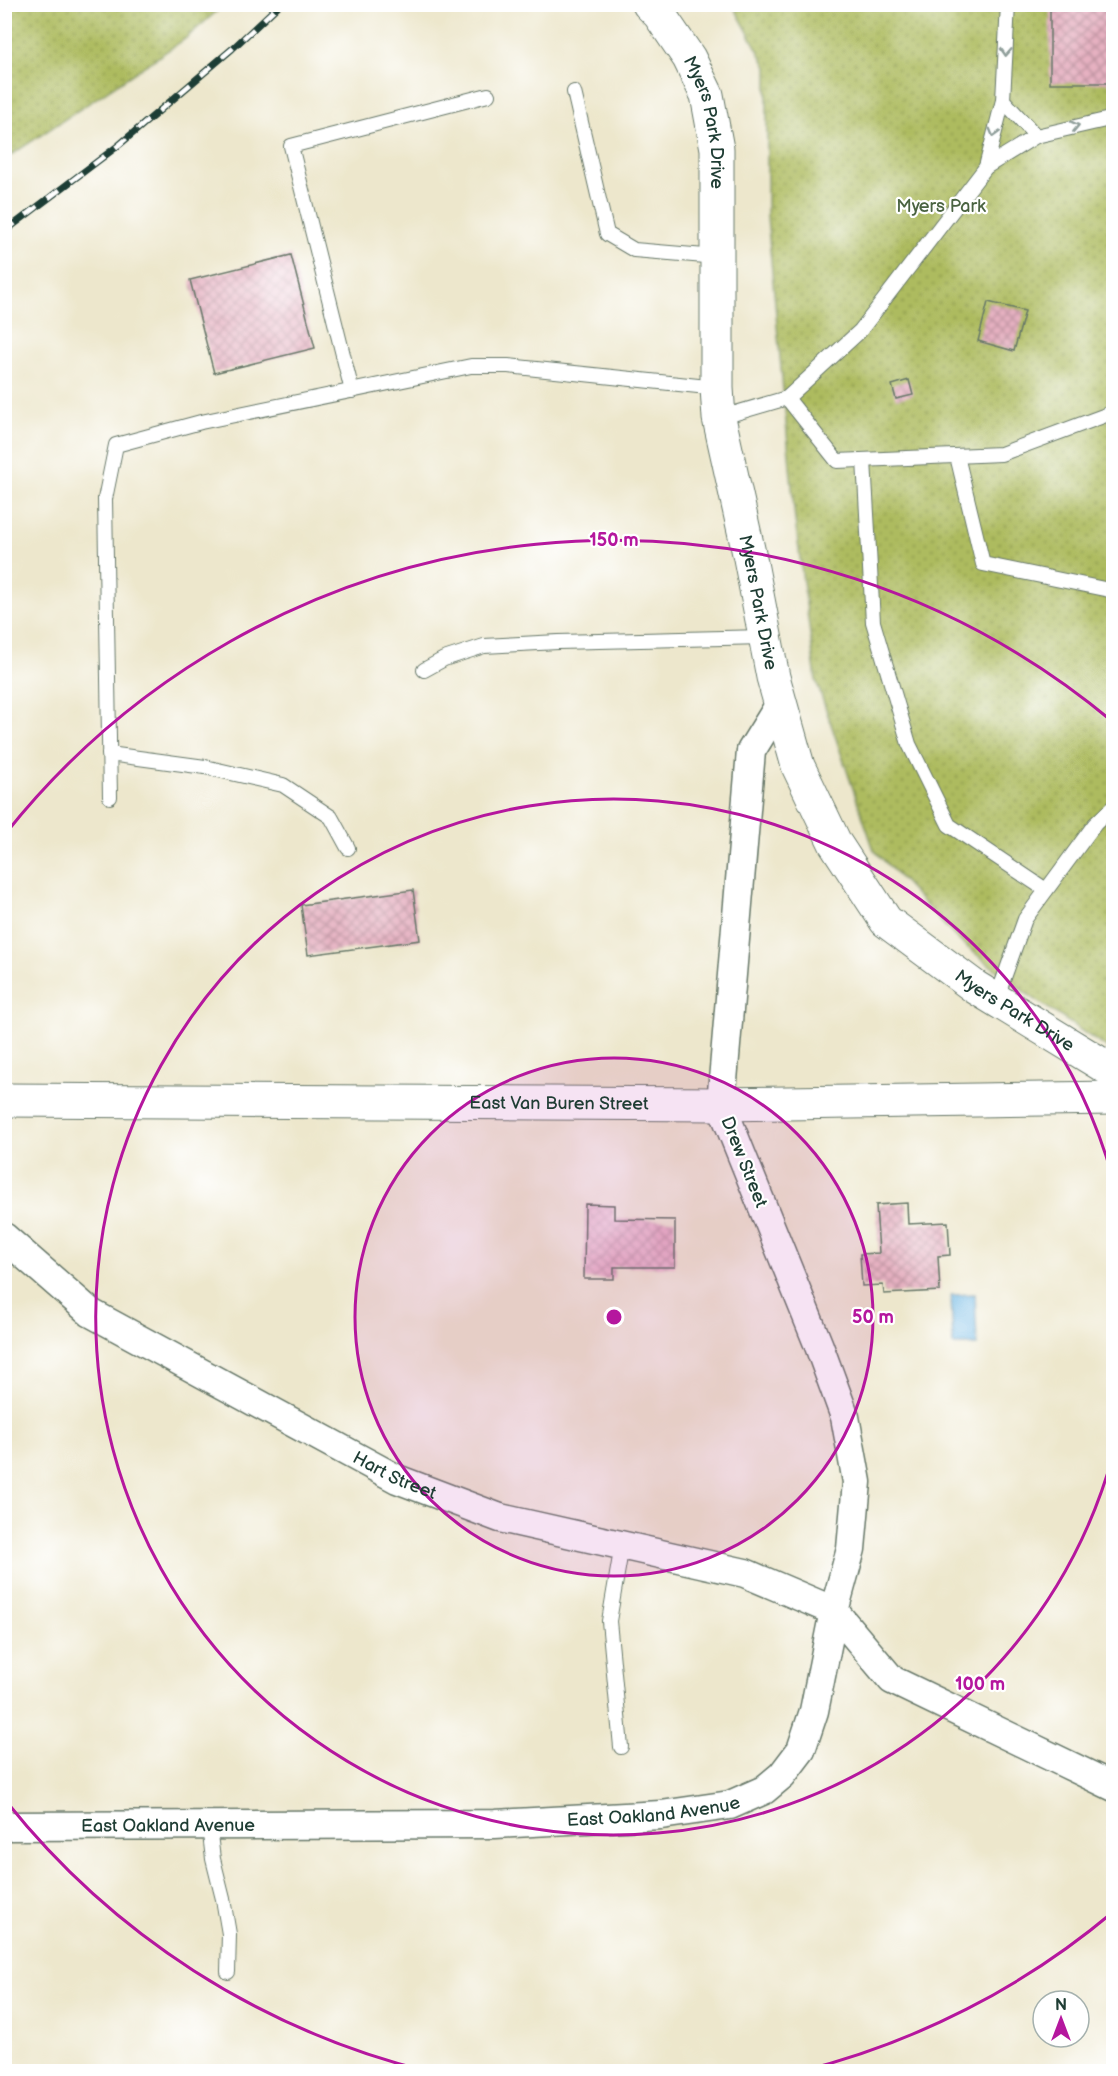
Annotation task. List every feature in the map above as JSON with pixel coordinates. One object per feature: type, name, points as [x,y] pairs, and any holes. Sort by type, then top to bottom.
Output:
[{"type":"street","name":"Myers Park Drive","points":[[649,4],[689,58],[707,95],[717,149],[718,403],[765,637],[780,704],[798,766],[835,843],[886,921],[975,987],[1113,1072]]},
{"type":"street","name":"Drew Street","points":[[780,704],[751,751],[721,1104],[819,1346],[845,1417],[857,1482],[851,1549],[834,1611]]},
{"type":"street","name":"East Van Buren Street","points":[[4,1100],[721,1104],[1113,1098]]},
{"type":"street","name":"Hart Street","points":[[4,1237],[91,1313],[397,1479],[500,1518],[745,1573],[834,1611]]},
{"type":"street","points":[[834,1611],[892,1680],[1113,1787]]},
{"type":"street","name":"East Oakland Avenue","points":[[4,1826],[495,1824],[661,1815],[730,1805],[764,1790],[783,1775],[801,1750],[814,1711],[834,1611]]},
{"type":"lane","points":[[986,167],[1003,100],[1008,4]]},
{"type":"lane","points":[[574,93],[607,234],[634,250],[717,257]]},
{"type":"lane","points":[[352,391],[291,146],[488,95]]},
{"type":"lane","points":[[1003,100],[1036,136]]},
{"type":"lane","points":[[110,797],[105,499],[116,445],[201,422],[471,366],[508,366],[718,403],[787,398],[860,332],[986,167],[1036,136],[1113,117]]},
{"type":"lane","points":[[787,398],[837,461],[1001,454],[1113,412]]},
{"type":"lane","points":[[957,456],[983,564],[1113,591]]},
{"type":"lane","points":[[864,460],[873,622],[909,744],[949,825],[1046,890]]},
{"type":"lane","points":[[424,670],[444,659],[484,646],[765,637]]},
{"type":"lane","points":[[109,754],[205,767],[283,785],[330,817],[348,848]]},
{"type":"lane","points":[[996,1000],[1025,919],[1095,824],[1113,806]]},
{"type":"lane","points":[[621,1747],[609,1621],[622,1545]]},
{"type":"lane","points":[[208,1826],[229,1934],[228,1972]]},
{"type":"green space","points":[[5,4],[224,5],[185,39],[5,159]]},
{"type":"green space","name":"Myers Park","points":[[733,5],[1113,5],[1113,1052],[1027,994],[958,940],[874,850],[816,680],[795,520],[767,217],[767,67]]},
{"type":"green space","points":[[1111,5],[1114,5],[1114,83],[1112,83]]},
{"type":"water","points":[[975,1294],[977,1345],[953,1345],[951,1295]]},
{"type":"building","points":[[1050,4],[1111,4],[1111,83],[1050,83]]},
{"type":"building","points":[[291,255],[315,348],[214,373],[190,280]]},
{"type":"building","points":[[988,302],[1025,311],[1014,351],[978,341]]},
{"type":"building","points":[[909,380],[913,395],[896,399],[892,385]]},
{"type":"building","points":[[413,890],[420,940],[308,955],[301,905]]},
{"type":"building","points":[[907,1203],[908,1224],[948,1222],[950,1255],[938,1256],[940,1291],[884,1294],[883,1285],[862,1286],[860,1254],[879,1253],[876,1205]]},
{"type":"building","points":[[585,1204],[614,1205],[614,1219],[675,1220],[675,1267],[614,1267],[614,1279],[584,1279]]},
{"type":"railway","points":[[4,232],[119,145],[232,49],[280,4]]}]
